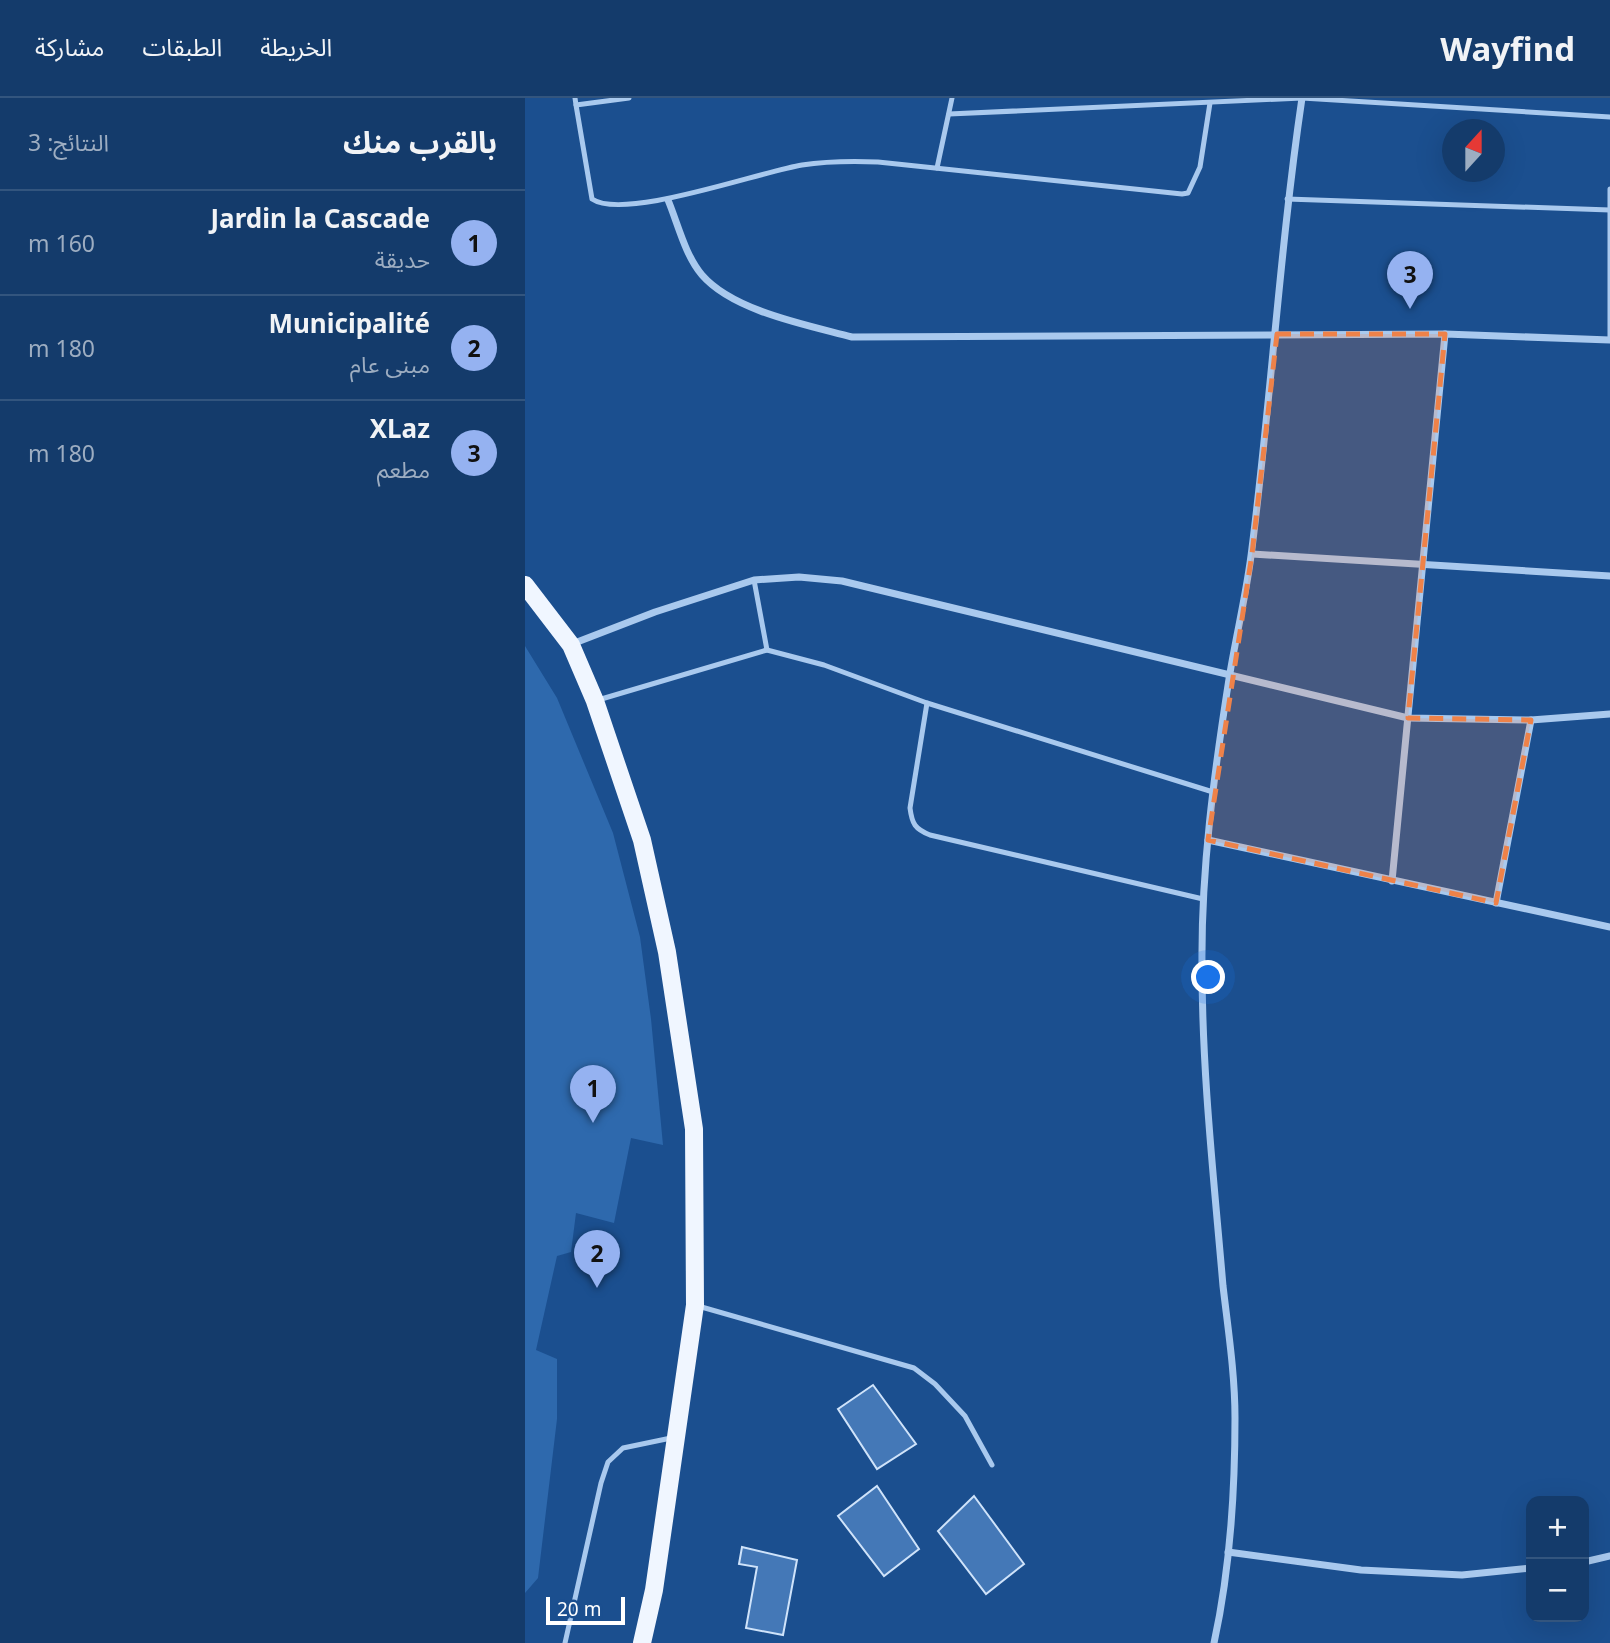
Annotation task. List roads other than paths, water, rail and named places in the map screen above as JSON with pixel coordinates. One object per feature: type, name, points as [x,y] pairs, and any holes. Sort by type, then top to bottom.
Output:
[{"type":"main road","points":[[525,585],[571,645],[595,701],[642,840],[667,952],[694,1129],[695,1305],[678,1437],[654,1590],[642,1643]]},
{"type":"street","points":[[1214,1643],[1224,1598],[1235,1415],[1206,1080],[1202,968],[1203,899],[1213,792],[1229,676],[1252,554],[1277,334],[1287,199],[1302,98]]},
{"type":"street","points":[[668,200],[688,251],[701,274],[725,295],[787,320],[852,337],[1445,334],[1610,340]]},
{"type":"street","points":[[1392,881],[1445,334]]},
{"type":"street","points":[[1252,554],[1610,576]]},
{"type":"street","points":[[571,645],[655,612],[754,580],[799,577],[842,581],[1408,718],[1531,720],[1610,714]]},
{"type":"street","points":[[1496,903],[1531,720]]},
{"type":"street","points":[[1208,840],[1610,927]]},
{"type":"street","points":[[1228,1552],[1374,1571],[1462,1575],[1526,1569]]},
{"type":"street","points":[[1589,1561],[1610,1556]]},
{"type":"lane","points":[[629,98],[576,102],[592,199],[599,203],[610,205],[668,200],[803,165],[842,161],[878,162],[1182,194],[1188,193],[1200,167],[1210,103]]},
{"type":"lane","points":[[937,168],[952,98]]},
{"type":"lane","points":[[949,114],[1302,98],[1610,117]]},
{"type":"lane","points":[[1610,190],[1610,340]]},
{"type":"lane","points":[[1287,199],[1609,210]]},
{"type":"lane","points":[[754,580],[767,650]]},
{"type":"lane","points":[[595,701],[767,650],[824,665],[927,703],[1213,792]]},
{"type":"lane","points":[[927,703],[910,808],[911,821],[917,829],[930,835],[1203,899]]},
{"type":"lane","points":[[695,1305],[914,1368],[935,1384],[965,1416],[992,1465]]},
{"type":"lane","points":[[565,1643],[608,1462],[622,1448],[678,1437]]},
{"type":"place","name":"XLaz","points":[[1410,309]]},
{"type":"place","name":"Jardin la Cascade","points":[[593,1123]]},
{"type":"place","name":"Municipalité","points":[[597,1288]]}]
